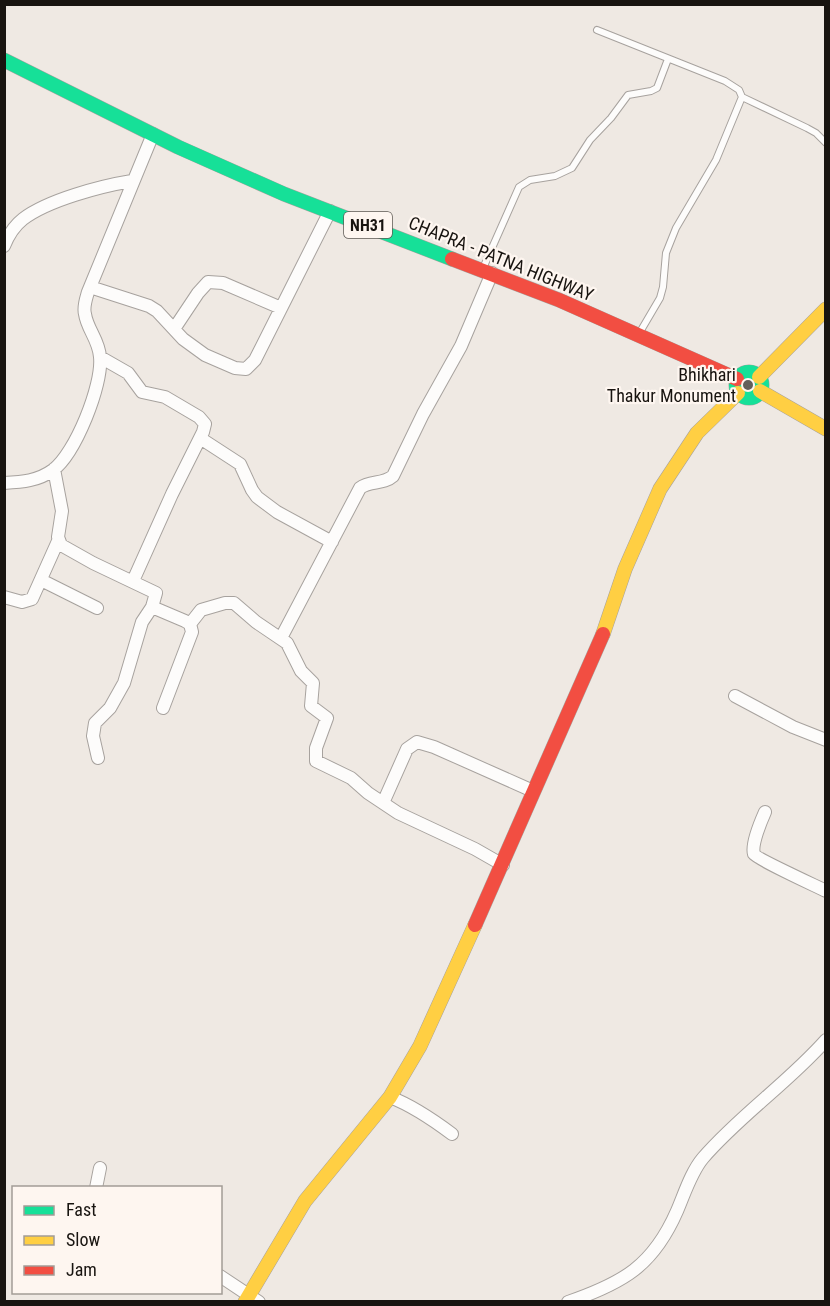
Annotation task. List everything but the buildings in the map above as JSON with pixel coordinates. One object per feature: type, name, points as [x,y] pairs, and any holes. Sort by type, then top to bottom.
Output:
[{"type":"main road","name":"CHAPRA - PATNA HIGHWAY","points":[[4,55],[85,97],[86,100]]},
{"type":"main road","name":"CHAPRA - PATNA HIGHWAY","points":[[4,60],[153,134],[284,194],[487,271],[638,335],[738,386]]},
{"type":"main road","points":[[825,309],[760,384],[825,429]]},
{"type":"main road","name":"NH31","points":[[746,372],[753,373],[760,384],[755,396],[748,398],[738,386],[746,372]]},
{"type":"main road","points":[[251,1300],[305,1201],[390,1097],[420,1046],[503,865],[533,791],[602,637],[625,568],[660,489],[697,433],[738,386]]},
{"type":"street","points":[[4,483],[33,480],[54,469],[74,442],[84,420],[97,385],[100,357],[98,345],[85,316],[85,304],[132,181],[153,134]]},
{"type":"street","points":[[4,246],[14,228],[23,219],[42,208],[90,189],[132,181]]},
{"type":"street","points":[[90,287],[148,306],[157,311],[205,355],[235,368],[246,369],[255,360],[330,211]]},
{"type":"street","points":[[281,638],[360,488],[365,484],[387,481],[393,476],[423,414],[461,345],[487,271]]},
{"type":"street","points":[[174,329],[208,282],[222,283],[281,308]]},
{"type":"street","points":[[100,357],[128,373],[142,392],[165,397],[202,419],[205,427],[133,581]]},
{"type":"street","points":[[200,438],[240,464],[257,497],[277,512],[332,542]]},
{"type":"street","points":[[4,597],[27,602],[32,600],[58,541],[62,511],[54,469]]},
{"type":"street","points":[[58,541],[77,555],[154,591],[156,595],[152,607],[142,622],[131,664],[121,690],[110,708],[95,723],[93,736],[98,758]]},
{"type":"street","points":[[41,580],[97,608]]},
{"type":"street","points":[[190,624],[201,610],[230,602],[239,606],[256,622],[281,638],[290,647],[301,671],[313,683],[311,706],[327,718],[316,748],[316,761],[351,778],[398,813],[503,865]]},
{"type":"street","points":[[152,607],[190,624],[192,628],[192,636],[163,708]]},
{"type":"street","points":[[735,696],[793,727],[825,740]]},
{"type":"street","points":[[383,803],[402,759],[412,744],[417,742],[434,747],[533,791]]},
{"type":"street","points":[[765,812],[757,834],[754,854],[825,891]]},
{"type":"street","points":[[568,1302],[630,1275],[652,1254],[671,1225],[701,1160],[729,1130],[825,1040]]},
{"type":"street","points":[[390,1097],[425,1114],[452,1134]]},
{"type":"street","points":[[96,1186],[100,1168]]},
{"type":"street","points":[[222,1278],[251,1300]]},
{"type":"lane","points":[[597,30],[725,81],[739,90],[742,97],[807,128],[825,143]]},
{"type":"lane","points":[[487,271],[519,187],[530,180],[555,176],[572,168],[591,140],[612,118],[628,95],[657,88],[668,59]]},
{"type":"lane","points":[[638,335],[660,298],[666,253],[676,228],[716,159],[742,97]]},
{"type":"traffic: fast","points":[[4,60],[178,147],[284,194],[452,259]]},
{"type":"traffic: fast","points":[[749,372],[758,376],[762,385],[758,394],[749,398],[740,394],[736,385],[740,376],[749,372]]},
{"type":"traffic: slow","points":[[759,377],[826,309]]},
{"type":"traffic: slow","points":[[760,391],[826,429]]},
{"type":"traffic: slow","points":[[603,634],[625,569],[660,489],[697,433],[738,393]]},
{"type":"traffic: slow","points":[[245,1302],[305,1201],[390,1097],[420,1046],[475,925]]},
{"type":"traffic: jam","points":[[452,259],[559,300],[737,379]]},
{"type":"traffic: jam","points":[[475,925],[603,634]]},
{"type":"place","name":"Bhikhari Thakur Monument","points":[[748,385]]}]
